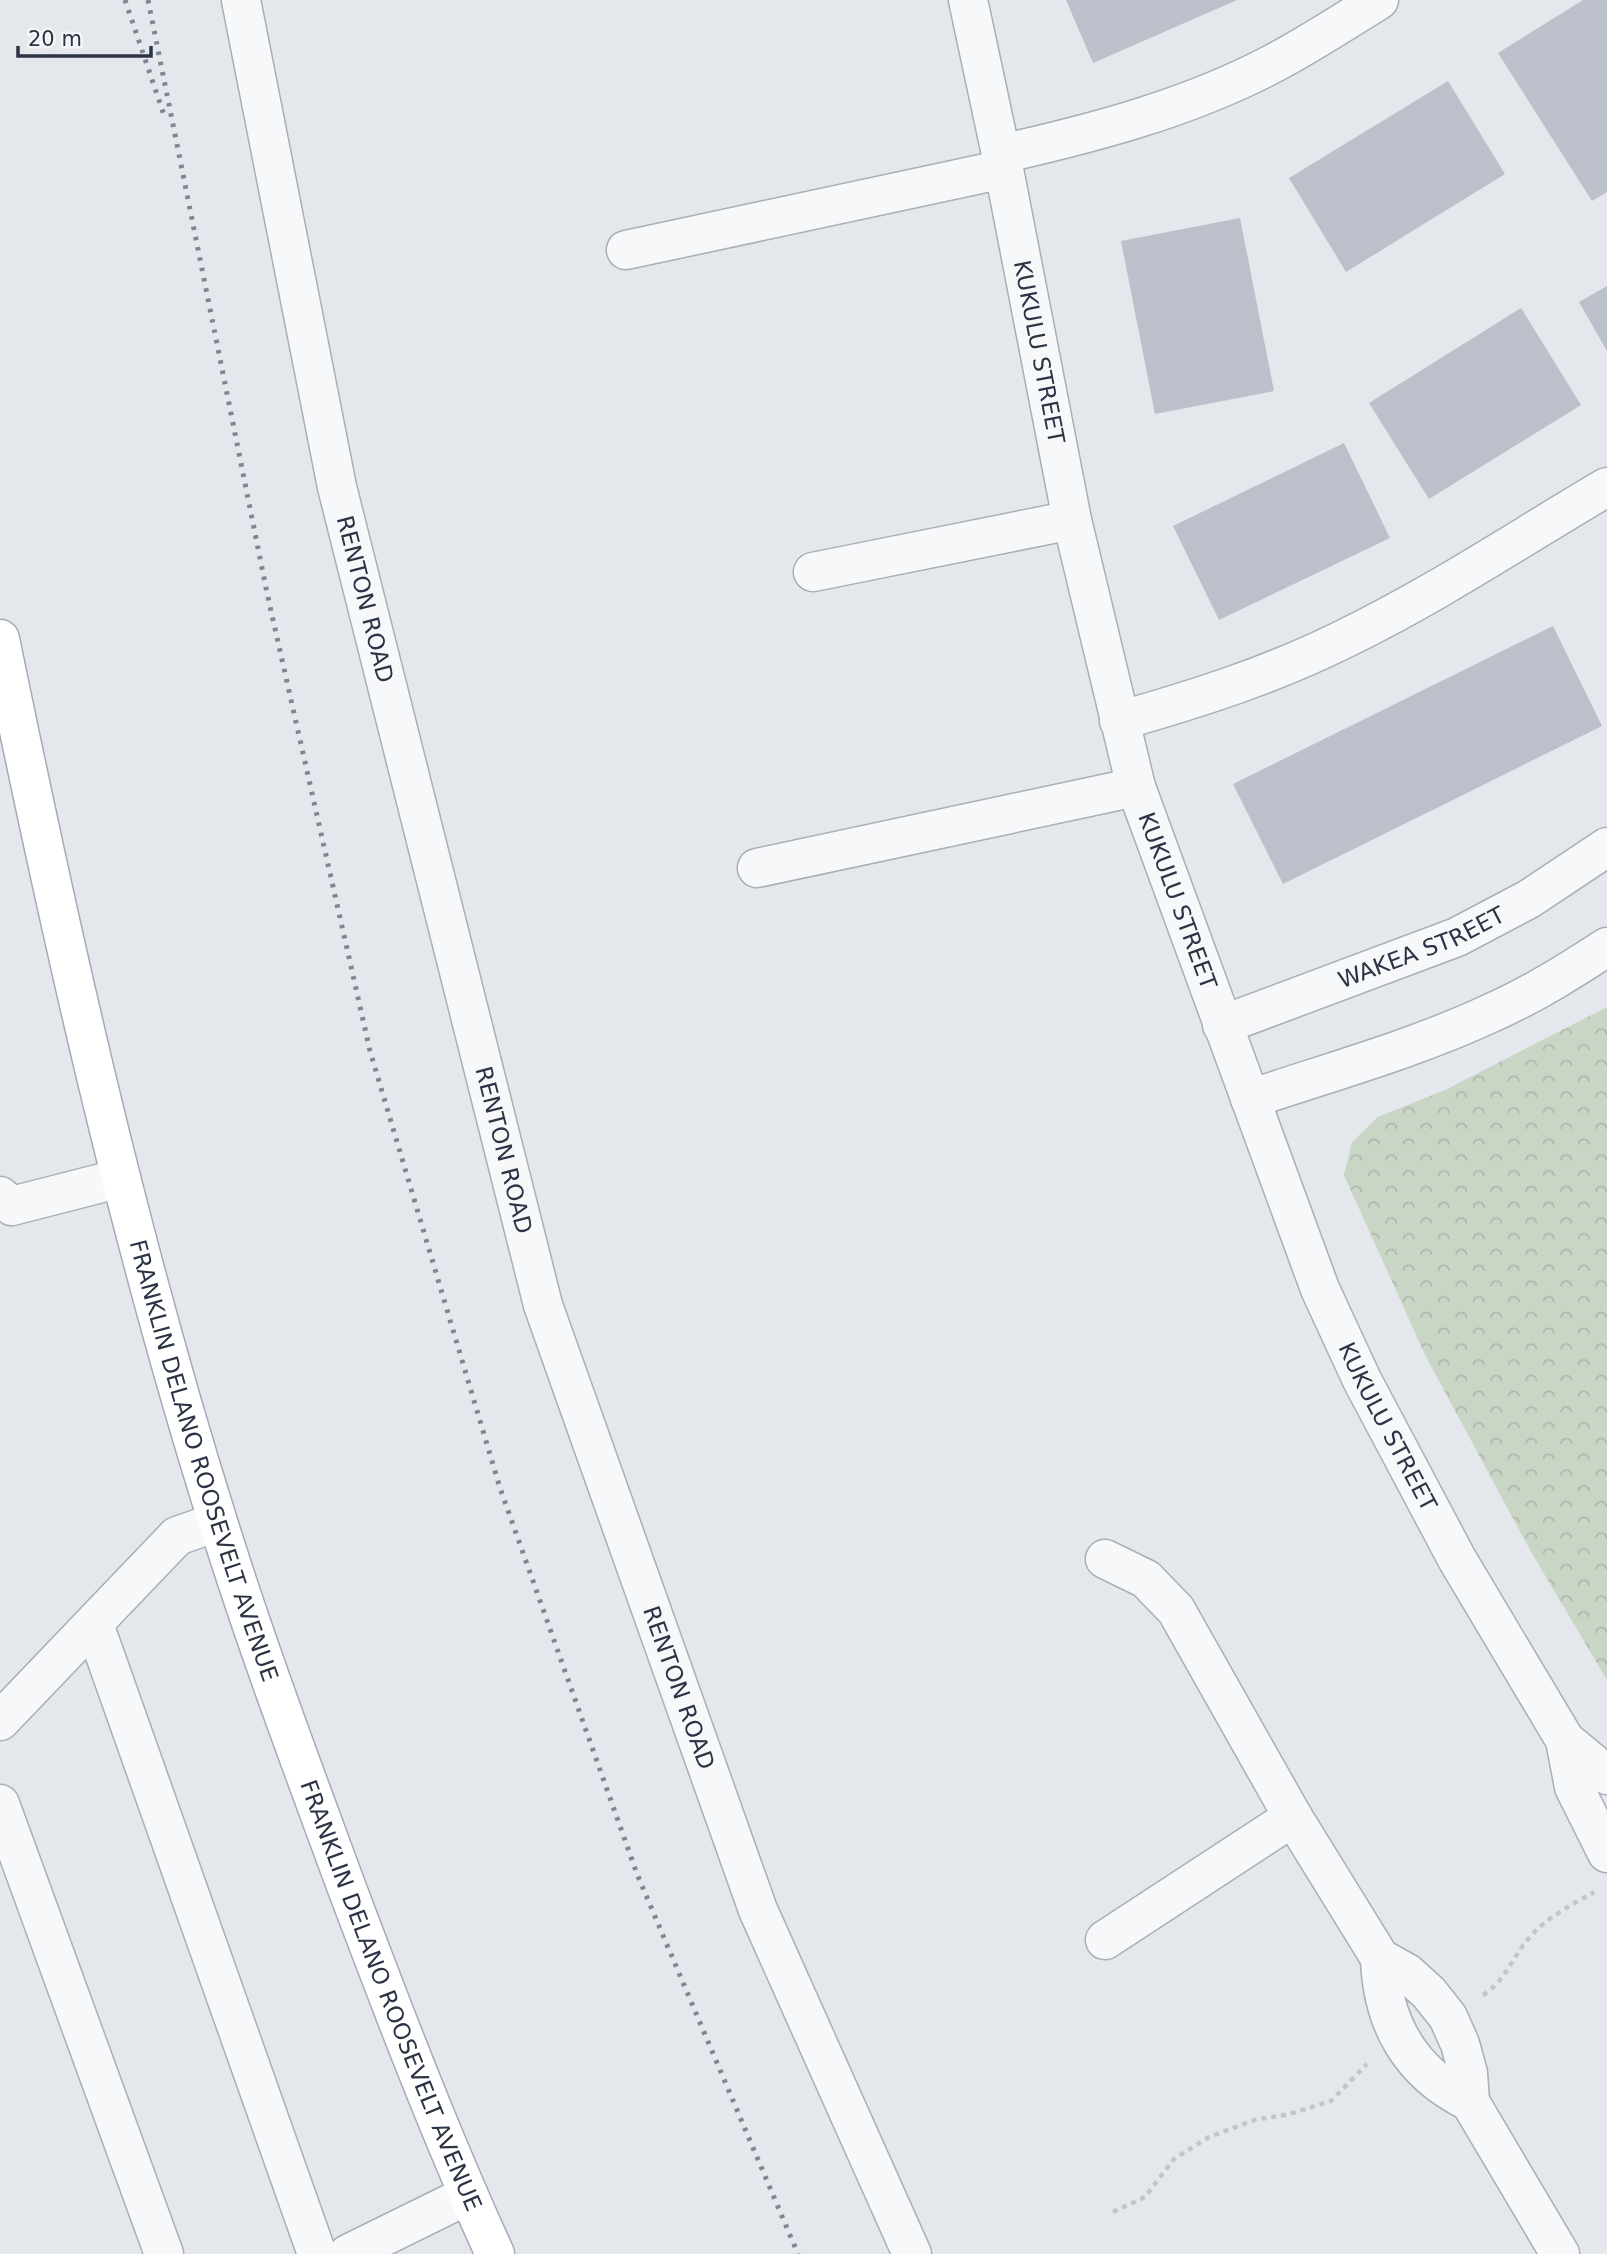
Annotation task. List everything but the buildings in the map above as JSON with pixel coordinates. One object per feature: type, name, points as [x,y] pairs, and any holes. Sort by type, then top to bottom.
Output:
[{"type":"main road","name":"FRANKLIN DELANO ROOSEVELT AVENUE","points":[[0,639],[8,721],[121,1178],[217,1522],[306,1779],[384,1986],[468,2195],[495,2254]]},
{"type":"street","name":"RENTON ROAD","points":[[241,0],[337,487],[543,1305],[758,1910],[912,2254]]},
{"type":"street","name":"KUKULU STREET","points":[[968,0],[1003,162],[1072,520],[1136,787],[1320,1289],[1362,1380],[1457,1559],[1565,1740],[1607,1775]]},
{"type":"street","points":[[626,250],[1003,162],[1108,129],[1273,64],[1379,0]]},
{"type":"street","points":[[1119,721],[1211,695],[1343,640],[1394,613],[1607,486]]},
{"type":"street","points":[[813,572],[1072,520]]},
{"type":"street","points":[[757,867],[1136,787]]},
{"type":"street","name":"WAKEA STREET","points":[[1222,1025],[1457,937],[1528,899],[1607,847]]},
{"type":"street","points":[[1250,1099],[1449,1031],[1492,1013],[1607,947]]},
{"type":"street","points":[[6,1201],[121,1178]]},
{"type":"street","points":[[0,1721],[177,1536],[217,1522]]},
{"type":"street","points":[[1105,1559],[1146,1579],[1176,1610],[1293,1817],[1380,1958],[1414,1979],[1448,2017],[1461,2044],[1468,2073],[1470,2102],[1548,2250]]},
{"type":"street","points":[[94,1624],[317,2254]]},
{"type":"street","name":"KUKULU STREET","points":[[1565,1740],[1574,1787],[1607,1853]]},
{"type":"street","points":[[0,1804],[164,2254]]},
{"type":"street","points":[[1105,1940],[1293,1817]]},
{"type":"street","points":[[1380,1958],[1381,1987],[1399,2040],[1430,2078],[1470,2102]]},
{"type":"street","points":[[348,2254],[468,2195]]},
{"type":"green space","points":[[1607,1007],[1607,1680],[1530,1550],[1425,1355],[1344,1175],[1352,1142],[1378,1117],[1445,1090]]},
{"type":"railway","points":[[125,0],[164,115]]},
{"type":"railway","points":[[148,0],[267,593],[370,1051],[500,1488],[637,1874],[798,2254]]}]
